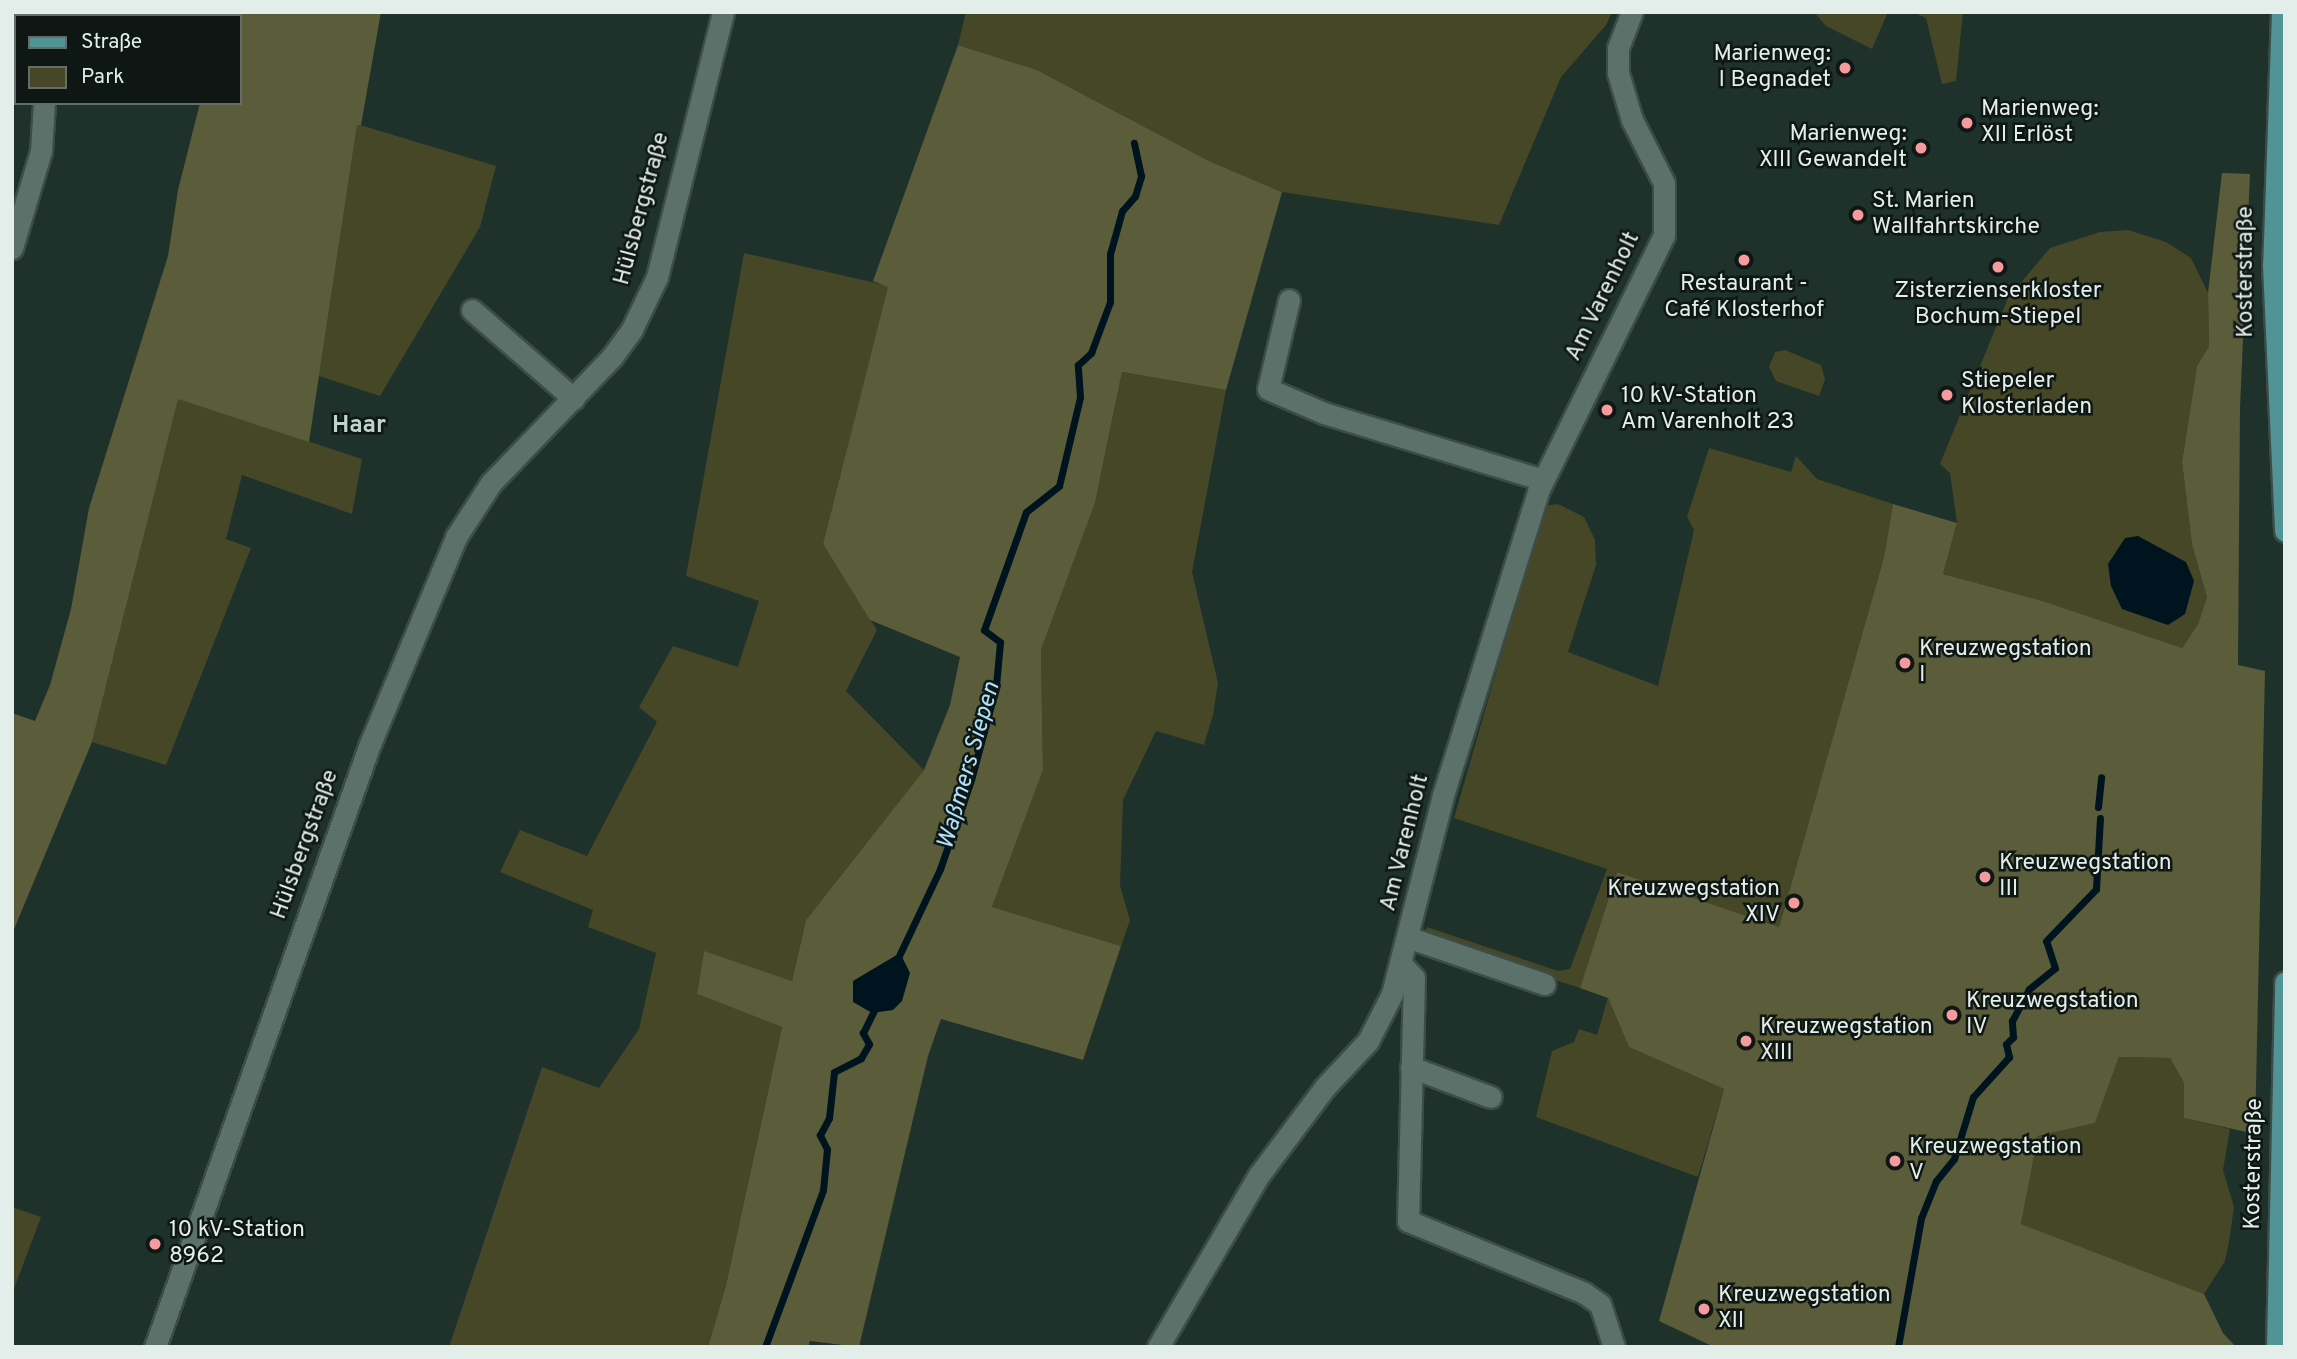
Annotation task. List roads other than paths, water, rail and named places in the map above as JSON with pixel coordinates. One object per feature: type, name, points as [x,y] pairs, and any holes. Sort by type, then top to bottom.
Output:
[{"type":"main road","name":"Kosterstraße","points":[[2282,12],[2273,265],[2285,531]]},
{"type":"main road","name":"Kosterstraße","points":[[2277,1347],[2285,982]]},
{"type":"street","name":"Hülsbergstraße","points":[[155,1347],[370,744],[456,537],[491,483],[574,399],[632,329],[657,277],[723,12]]},
{"type":"street","name":"Am Varenholt","points":[[1158,1347],[1259,1175],[1325,1087],[1368,1041],[1403,966],[1443,795],[1543,480],[1614,344],[1664,235],[1664,183],[1632,120],[1618,73],[1618,48],[1632,12]]},
{"type":"street","points":[[12,248],[41,151],[44,105]]},
{"type":"street","points":[[1289,300],[1268,389],[1324,413],[1543,480]]},
{"type":"street","points":[[472,310],[574,399]]},
{"type":"street","name":"Am Varenholt","points":[[1410,938],[1544,984]]},
{"type":"street","points":[[1403,966],[1414,978],[1408,1220],[1584,1293],[1600,1304],[1614,1347]]},
{"type":"street","points":[[1411,1068],[1491,1097]]},
{"type":"water","points":[[2138,536],[2186,562],[2194,581],[2185,614],[2168,625],[2122,609],[2111,586],[2108,564],[2125,538]]},
{"type":"water","points":[[900,953],[910,973],[902,1001],[893,1010],[872,1013],[853,1002],[853,981]]},
{"type":"waterway","name":"Waßmers Siepen","points":[[897,960],[940,869],[971,780],[996,686],[1000,642],[984,630],[1026,512],[1059,486],[1080,397],[1078,365],[1091,353],[1110,302],[1110,254],[1122,211],[1135,196],[1141,176],[1134,143]]},
{"type":"waterway","points":[[2098,807],[2101,777]]},
{"type":"waterway","points":[[1898,1347],[1921,1218],[1936,1181],[1954,1159],[1973,1097],[2009,1057],[2006,1044],[2013,1037],[2012,1021],[2029,989],[2055,968],[2046,941],[2096,889],[2100,818]]},
{"type":"waterway","name":"Waßmers Siepen","points":[[765,1347],[823,1190],[827,1149],[820,1135],[829,1118],[834,1072],[861,1058],[869,1044],[863,1033],[876,1006]]},
{"type":"place","name":"Marienweg: I Begnadet","points":[[1845,68]]},
{"type":"place","name":"Marienweg: XII Erlöst","points":[[1967,123]]},
{"type":"place","name":"Marienweg: XIII Gewandelt","points":[[1921,148]]},
{"type":"place","name":"St. Marien Wallfahrtskirche","points":[[1858,215]]},
{"type":"place","name":"Restaurant - Café Klosterhof","points":[[1744,260]]},
{"type":"place","name":"Zisterzienserkloster Bochum-Stiepel","points":[[1998,267]]},
{"type":"place","name":"Stiepeler Klosterladen","points":[[1947,395]]},
{"type":"place","name":"10 kV-Station Am Varenholt 23","points":[[1607,410]]},
{"type":"place","name":"Kreuzwegstation I","points":[[1905,663]]},
{"type":"place","name":"Kreuzwegstation III","points":[[1985,877]]},
{"type":"place","name":"Kreuzwegstation XIV","points":[[1794,903]]},
{"type":"place","name":"Kreuzwegstation IV","points":[[1952,1015]]},
{"type":"place","name":"Kreuzwegstation XIII","points":[[1746,1041]]},
{"type":"place","name":"Kreuzwegstation V","points":[[1895,1161]]},
{"type":"place","name":"10 kV-Station 8962","points":[[155,1244]]},
{"type":"place","name":"Kreuzwegstation XII","points":[[1704,1309]]},
{"type":"district","name":"Haar","points":[[359,427]]}]
